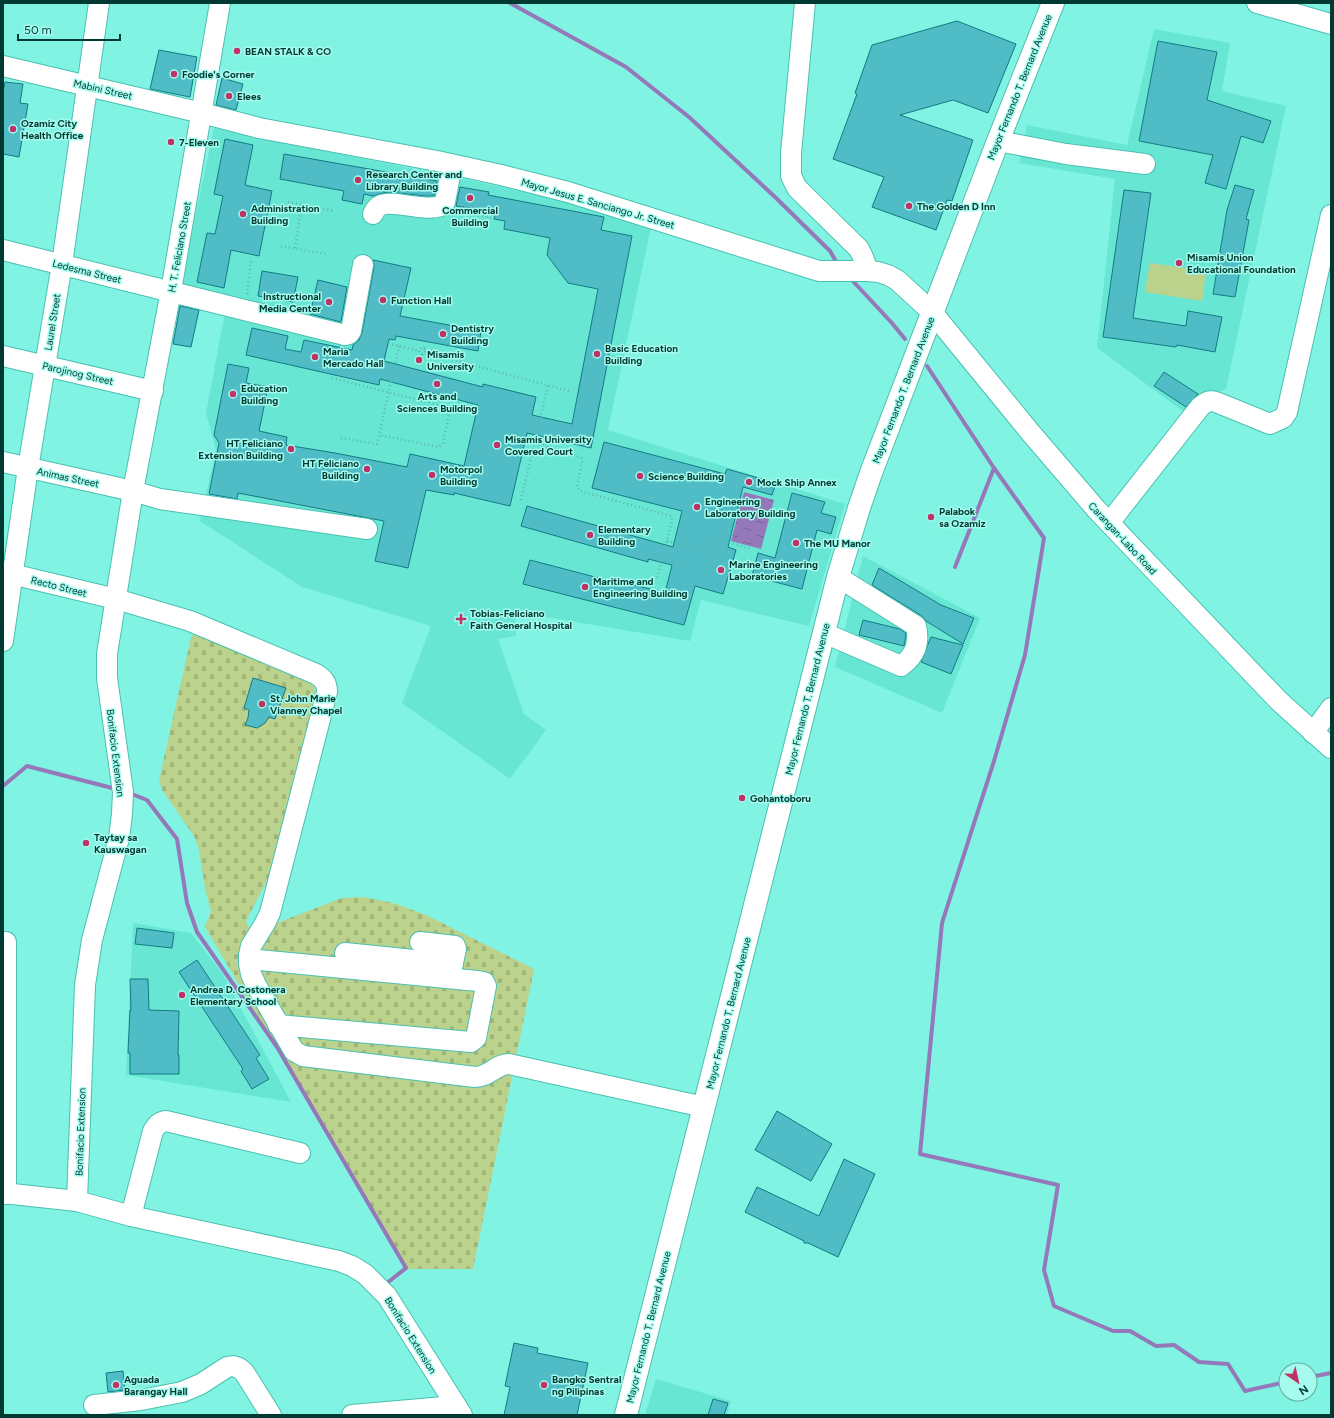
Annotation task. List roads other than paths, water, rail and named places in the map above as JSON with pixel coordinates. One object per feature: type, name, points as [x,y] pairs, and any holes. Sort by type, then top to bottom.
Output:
[{"type":"main road","name":"Mayor Fernando T. Bernard Avenue","points":[[626,1415],[838,577],[858,508],[932,312],[1052,3]]},
{"type":"street","name":"Laurel Street","points":[[3,640],[8,573],[28,468],[62,264],[99,3]]},
{"type":"street","name":"H. T. Feliciano Street","points":[[133,491],[171,291],[220,3]]},
{"type":"street","points":[[805,3],[791,153],[791,176],[798,188],[859,249],[868,271]]},
{"type":"street","points":[[1257,3],[1331,24]]},
{"type":"street","name":"Mabini Street","points":[[3,66],[202,113]]},
{"type":"street","name":"Mayor Jesus E. Sanciango Jr. Street","points":[[202,113],[259,128],[501,175],[568,192],[708,235],[808,268],[830,272],[878,272],[897,280],[932,312]]},
{"type":"street","points":[[998,141],[1066,154],[1145,164]]},
{"type":"street","points":[[373,214],[376,208],[384,204],[429,208],[441,206],[445,202],[452,165]]},
{"type":"street","points":[[1110,524],[1200,407],[1206,402],[1211,400],[1270,424],[1283,418],[1287,412],[1331,215]]},
{"type":"street","name":"Ledesma Street","points":[[3,250],[345,335],[349,334],[363,264]]},
{"type":"street","name":"Carangan-Labo Road","points":[[932,312],[1030,432],[1110,524],[1274,696],[1331,748]]},
{"type":"street","name":"Parojinog Street","points":[[3,356],[153,391]]},
{"type":"street","name":"Animas Street","points":[[3,462],[133,491],[160,499],[367,529]]},
{"type":"street","name":"Bonifacio Extension","points":[[133,491],[107,654],[106,678],[123,792],[122,814],[119,838],[88,960],[85,985],[77,1201],[131,1216],[339,1261],[352,1266],[366,1274],[387,1296],[459,1410]]},
{"type":"street","name":"Recto Street","points":[[8,573],[116,599],[190,621],[316,674],[323,679],[327,685],[327,692],[270,913],[251,946],[249,959]]},
{"type":"street","points":[[824,633],[901,666],[914,654],[917,645],[918,639],[916,626],[838,577]]},
{"type":"street","points":[[1313,733],[1331,708]]},
{"type":"street","points":[[6,942],[4,1052],[5,1194],[77,1201]]},
{"type":"street","points":[[420,942],[455,946],[456,949],[451,971]]},
{"type":"street","points":[[278,1025],[471,1042],[476,1038],[486,988],[485,984],[451,971],[345,952]]},
{"type":"street","points":[[451,971],[249,959],[251,974],[290,1047],[298,1055],[475,1077],[485,1075],[500,1066],[509,1064],[704,1107]]},
{"type":"street","points":[[131,1216],[153,1131],[161,1122],[166,1121],[300,1153]]},
{"type":"street","points":[[94,1405],[141,1400],[182,1392],[200,1384],[221,1370],[233,1366],[244,1372],[271,1415]]},
{"type":"street","points":[[352,1415],[459,1410]]},
{"type":"water","points":[[744,492],[774,500],[761,549],[731,541]]},
{"type":"waterway","points":[[510,3],[626,67],[689,117],[775,197],[830,251],[838,265]]},
{"type":"waterway","points":[[851,279],[905,339]]},
{"type":"waterway","points":[[927,366],[994,468],[955,567]]},
{"type":"waterway","points":[[994,468],[1044,538],[1025,655],[994,761],[942,923],[920,1154],[1058,1185],[1044,1270],[1054,1306],[1113,1331],[1130,1331],[1156,1346],[1174,1345],[1199,1362],[1228,1364],[1245,1391],[1278,1384]]},
{"type":"waterway","points":[[3,786],[27,766],[116,789]]},
{"type":"waterway","points":[[129,793],[147,800],[177,839],[187,903],[197,932],[277,1047],[406,1268],[387,1283],[389,1286]]},
{"type":"waterway","points":[[1318,1375],[1331,1373]]},
{"type":"place","name":"BEAN STALK & CO","points":[[237,51]]},
{"type":"place","name":"Foodie's Corner","points":[[174,74]]},
{"type":"place","name":"Elees","points":[[229,96]]},
{"type":"place","name":"Ozamiz City Health Office","points":[[13,129]]},
{"type":"place","name":"7-Eleven","points":[[171,142]]},
{"type":"place","name":"Research Center and Library Building","points":[[358,180]]},
{"type":"place","name":"Commercial Building","points":[[470,198]]},
{"type":"place","name":"The Golden D Inn","points":[[909,206]]},
{"type":"place","name":"Administration Building","points":[[243,214]]},
{"type":"place","name":"Misamis Union Educational Foundation","points":[[1179,263]]},
{"type":"place","name":"Function Hall","points":[[383,300]]},
{"type":"place","name":"Instructional Media Center","points":[[329,302]]},
{"type":"place","name":"Dentistry Building","points":[[443,334]]},
{"type":"place","name":"Basic Education Building","points":[[597,354]]},
{"type":"place","name":"Maria Mercado Hall","points":[[315,357]]},
{"type":"place","name":"Misamis University","points":[[419,360]]},
{"type":"place","name":"Arts and Sciences Building","points":[[437,384]]},
{"type":"place","name":"Education Building","points":[[233,394]]},
{"type":"place","name":"Misamis University Covered Court","points":[[497,445]]},
{"type":"place","name":"HT Feliciano Extension Building","points":[[291,449]]},
{"type":"place","name":"HT Feliciano Building","points":[[367,469]]},
{"type":"place","name":"Motorpol Building","points":[[432,475]]},
{"type":"place","name":"Science Building","points":[[640,476]]},
{"type":"place","name":"Mock Ship Annex","points":[[749,482]]},
{"type":"place","name":"Engineering Laboratory Building","points":[[697,507]]},
{"type":"place","name":"Palabok sa Ozamiz","points":[[931,517]]},
{"type":"place","name":"Elementary Building","points":[[590,535]]},
{"type":"place","name":"The MU Manor","points":[[796,543]]},
{"type":"place","name":"Marine Engineering Laboratories","points":[[721,570]]},
{"type":"place","name":"Maritime and Engineering Building","points":[[585,587]]},
{"type":"place","name":"Tobias-Feliciano Faith General Hospital","points":[[461,619]]},
{"type":"place","name":"St. John Marie Vianney Chapel","points":[[262,704]]},
{"type":"place","name":"Gohantoboru","points":[[742,798]]},
{"type":"place","name":"Taytay sa Kauswagan","points":[[86,843]]},
{"type":"place","name":"Andrea D. Costonera Elementary School","points":[[182,995]]},
{"type":"place","name":"Aguada Barangay Hall","points":[[116,1385]]},
{"type":"place","name":"Bangko Sentral ng Pilipinas","points":[[544,1385]]}]
